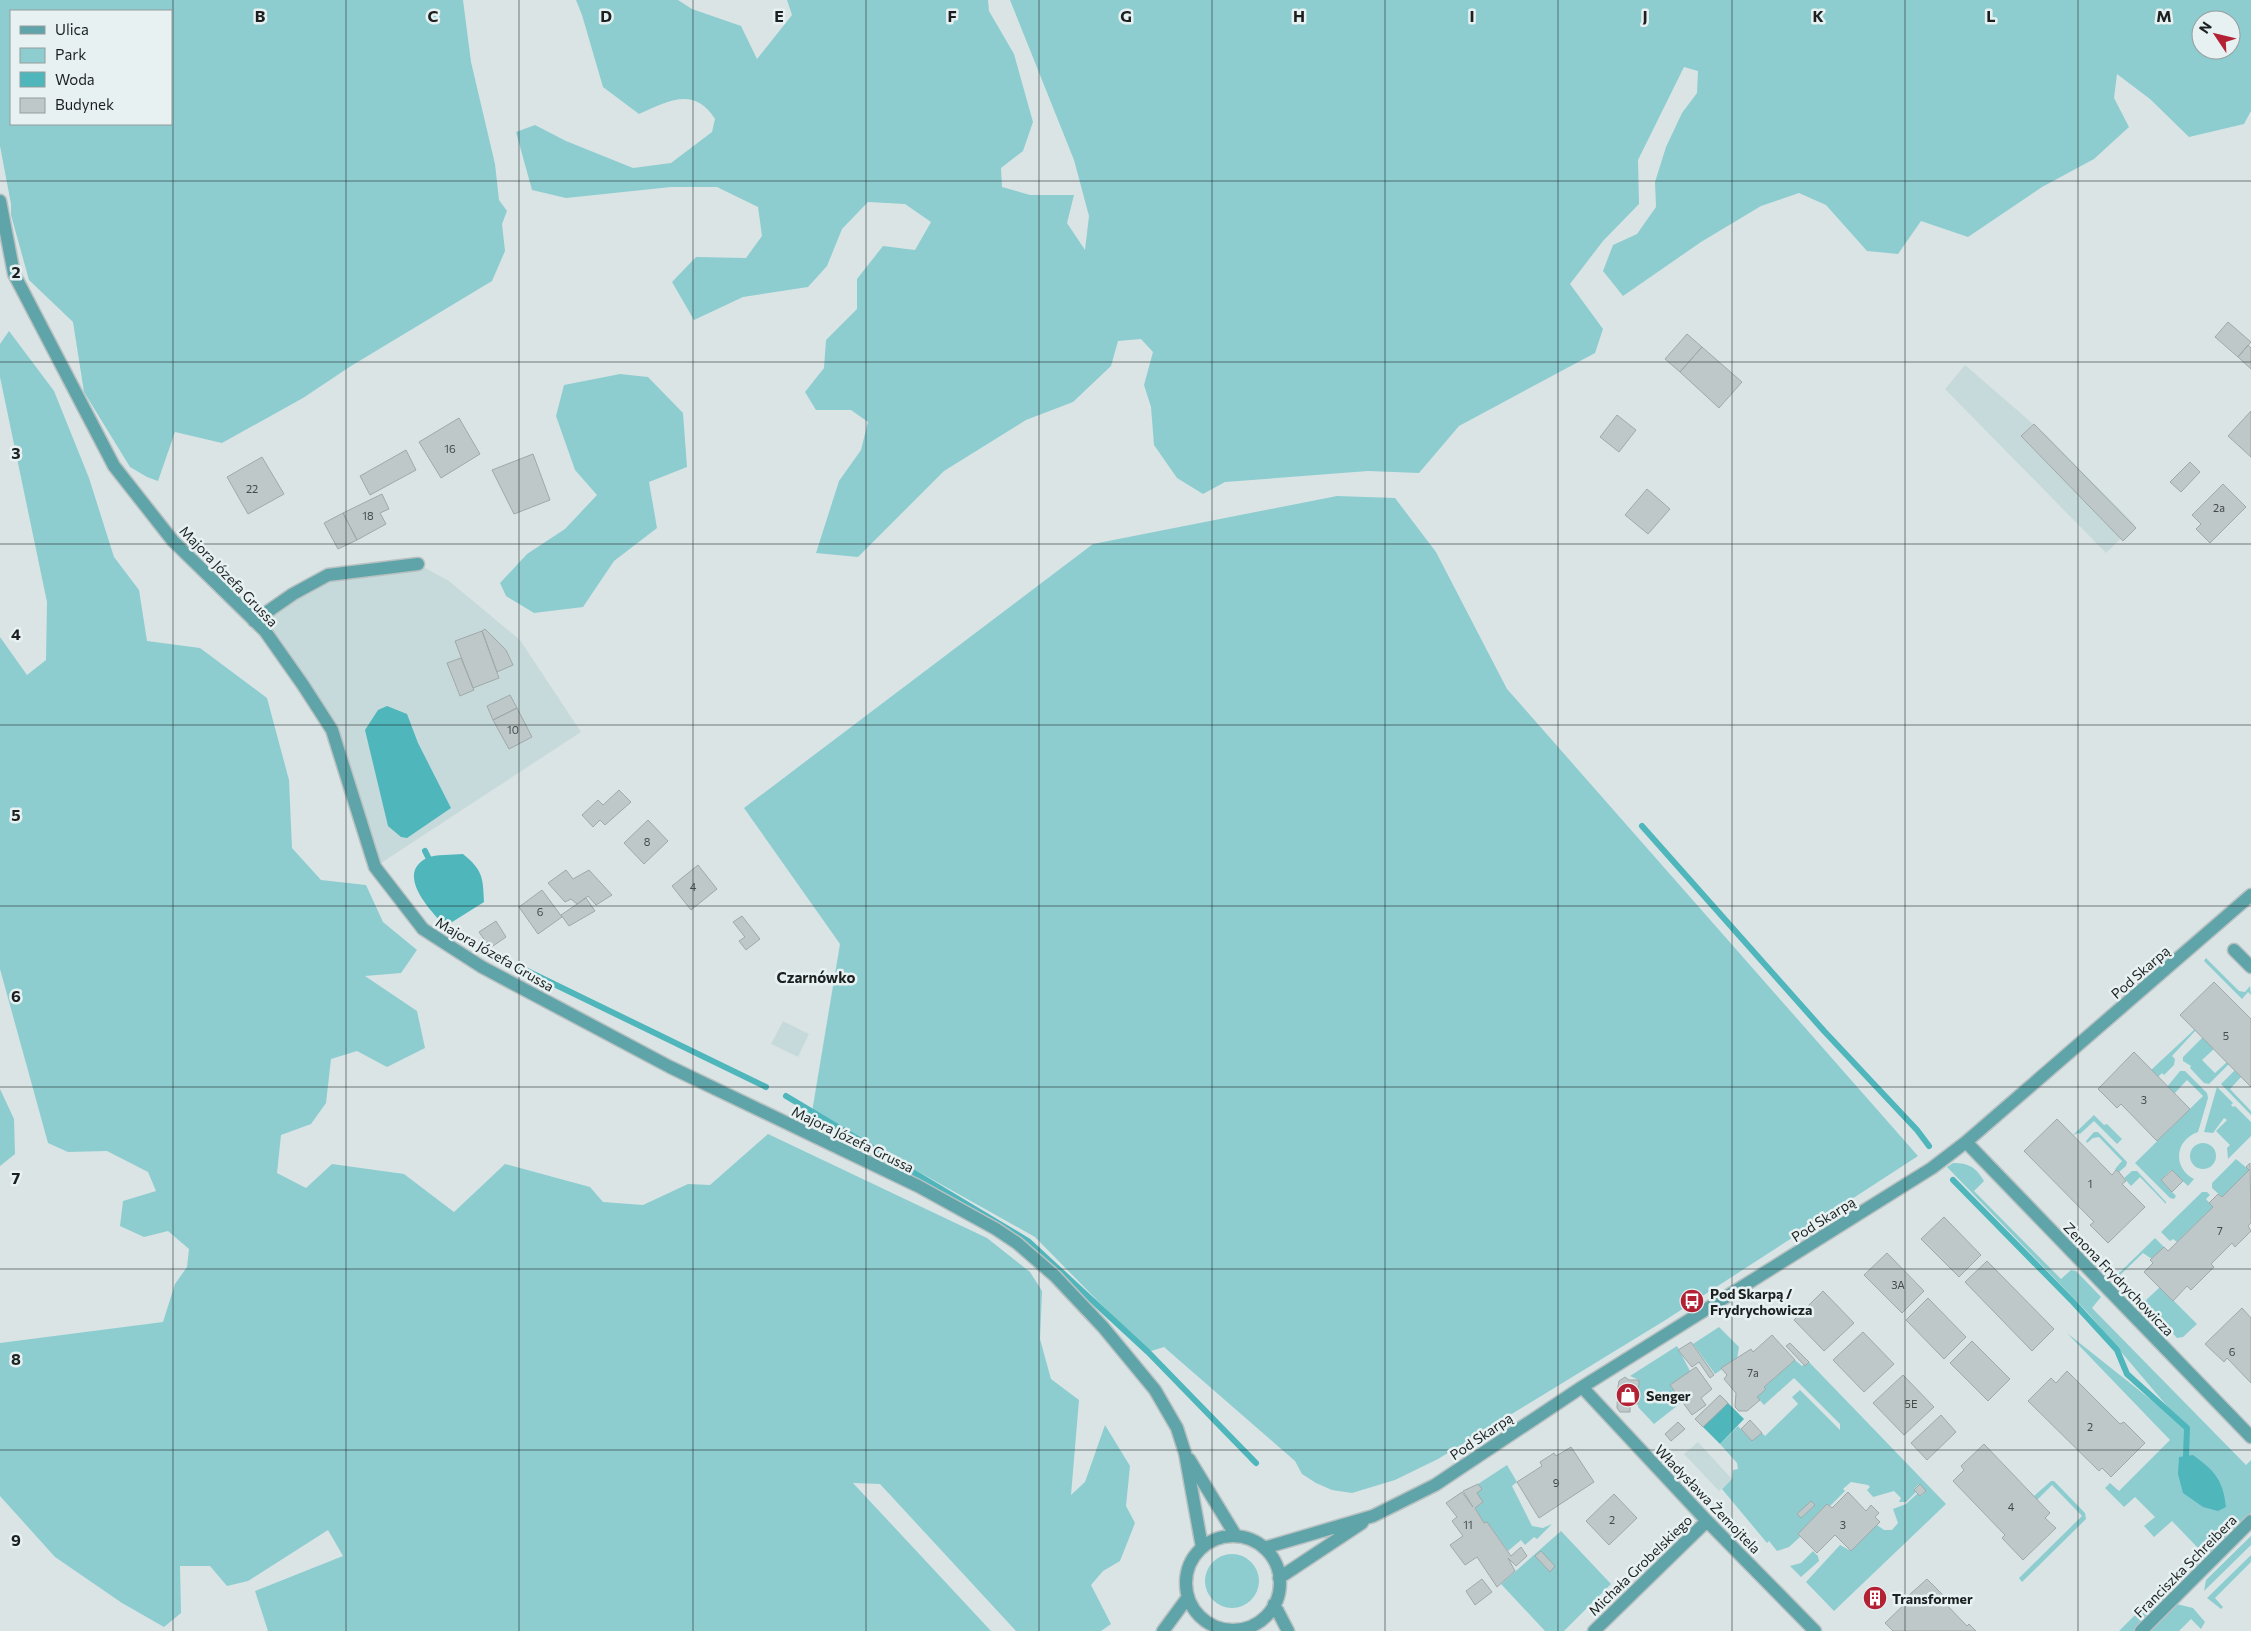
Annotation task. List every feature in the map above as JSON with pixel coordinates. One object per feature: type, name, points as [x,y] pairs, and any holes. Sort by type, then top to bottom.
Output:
[{"type":"street","name":"Majora Józefa Grussa","points":[[0,201],[14,274],[114,466],[173,540],[265,631],[303,685],[332,730],[375,866],[423,929],[482,967],[661,1063],[918,1186],[996,1229],[1017,1243],[1062,1283],[1103,1326],[1155,1390],[1177,1428],[1185,1453],[1202,1547]]},
{"type":"street","points":[[254,621],[292,594],[328,576],[418,564]]},
{"type":"street","name":"Pod Skarpą","points":[[1279,1578],[1373,1516],[1435,1484],[1582,1387],[1932,1168],[1966,1142],[2251,895]]},
{"type":"street","points":[[2234,950],[2251,967]]},
{"type":"street","name":"Zenona Frydrychowicza","points":[[1966,1142],[2251,1437]]},
{"type":"street","name":"Władysława Żemojtela","points":[[1582,1387],[1707,1521],[1814,1631]]},
{"type":"street","name":"Majora Józefa Grussa","points":[[1185,1453],[1236,1536]]},
{"type":"street","name":"Pod Skarpą","points":[[1264,1548],[1373,1516]]},
{"type":"street","name":"Michała Grobelskiego","points":[[1594,1631],[1707,1521]]},
{"type":"street","name":"Franciszka Schreibera","points":[[2141,1631],[2251,1522]]},
{"type":"street","points":[[1236,1536],[1253,1540],[1273,1558],[1280,1586],[1274,1604],[1253,1629],[1207,1628],[1188,1597],[1186,1576],[1191,1561],[1202,1547],[1212,1540],[1236,1536]]},
{"type":"street","points":[[1163,1631],[1188,1597]]},
{"type":"street","points":[[1274,1604],[1288,1631]]},
{"type":"shaded area","points":[[1965,365],[2046,435],[2135,525],[2106,553],[1945,389]]},
{"type":"shaded area","points":[[418,564],[449,581],[520,640],[581,732],[375,867],[332,730],[254,621],[328,575]]},
{"type":"shaded area","points":[[783,1021],[809,1034],[798,1057],[771,1044]]},
{"type":"shaded area","points":[[1698,1442],[1732,1479],[1719,1491],[1684,1454]]},
{"type":"green space","points":[[0,0],[463,0],[471,62],[495,164],[499,200],[507,211],[502,224],[505,251],[492,281],[351,366],[303,398],[222,443],[175,432],[158,481],[130,467],[84,392],[73,322],[29,280],[11,215],[11,204],[0,146]]},
{"type":"green space","points":[[576,0],[678,0],[692,9],[741,26],[757,59],[792,15],[787,0],[988,0],[989,11],[1014,54],[1033,122],[1023,151],[1001,168],[1002,187],[1030,195],[1074,195],[1067,223],[1085,250],[1089,216],[1074,160],[1010,0],[2251,0],[2251,111],[2244,124],[2189,137],[2150,99],[2117,74],[2114,98],[2129,127],[2094,159],[2042,187],[1968,237],[1921,221],[1898,254],[1867,251],[1826,205],[1799,193],[1761,206],[1701,242],[1623,296],[1603,271],[1613,245],[1637,234],[1656,207],[1655,182],[1666,147],[1682,113],[1697,93],[1698,71],[1684,67],[1638,160],[1639,204],[1603,241],[1570,284],[1603,329],[1595,353],[1459,426],[1419,473],[1368,471],[1225,482],[1203,494],[1177,478],[1154,445],[1151,407],[1144,385],[1153,352],[1141,339],[1118,341],[1111,366],[1073,402],[1026,420],[944,471],[858,557],[816,553],[839,481],[861,450],[868,422],[851,410],[816,410],[805,392],[824,368],[826,340],[857,309],[857,279],[883,246],[915,250],[931,222],[905,204],[868,202],[842,229],[827,266],[808,287],[743,297],[694,320],[672,282],[696,257],[746,258],[762,236],[758,207],[717,187],[671,187],[566,198],[532,190],[516,132],[535,125],[566,141],[633,168],[671,163],[712,132],[715,119],[698,102],[690,99],[680,99],[639,114],[603,87]]},
{"type":"green space","points":[[9,331],[54,391],[89,478],[114,557],[139,590],[147,641],[200,648],[267,698],[289,780],[292,848],[321,880],[366,885],[383,922],[417,950],[401,973],[365,976],[417,1011],[425,1048],[387,1067],[357,1051],[331,1059],[326,1103],[311,1124],[281,1135],[277,1173],[306,1188],[332,1164],[404,1174],[454,1212],[505,1164],[590,1187],[603,1202],[643,1205],[688,1184],[710,1185],[768,1134],[987,1238],[1030,1272],[1042,1291],[1040,1339],[1051,1379],[1079,1400],[1071,1495],[1085,1482],[1105,1425],[1130,1466],[1126,1506],[1135,1523],[1120,1561],[1103,1571],[1091,1585],[1111,1624],[1101,1631],[1016,1631],[880,1484],[853,1483],[991,1631],[268,1631],[255,1591],[343,1556],[328,1530],[248,1581],[227,1586],[210,1566],[180,1566],[181,1613],[164,1627],[122,1603],[55,1557],[0,1496],[0,1343],[163,1322],[175,1284],[187,1267],[189,1249],[168,1231],[144,1237],[120,1226],[123,1201],[156,1191],[148,1172],[107,1151],[68,1152],[48,1143],[0,969],[0,637],[27,675],[46,660],[47,602],[0,377],[0,344]]},
{"type":"green space","points":[[620,374],[648,377],[683,413],[687,467],[649,482],[657,528],[614,561],[583,607],[534,613],[506,596],[500,583],[527,554],[565,529],[597,495],[575,470],[556,416],[564,385]]},
{"type":"green space","points":[[1337,496],[1395,498],[1436,552],[1507,689],[1918,1156],[1664,1321],[1438,1459],[1395,1480],[1352,1493],[1332,1490],[1302,1474],[1295,1461],[1164,1347],[1148,1352],[1035,1237],[812,1112],[840,944],[744,808],[1093,544]]},
{"type":"green space","points":[[2206,958],[2239,991],[2245,992],[2250,986],[2251,995],[2248,992],[2242,999],[2204,961]]},
{"type":"green space","points":[[2195,1029],[2172,1056],[2175,1059],[2174,1065],[2164,1075],[2162,1073],[2158,1077],[2151,1070]]},
{"type":"green space","points":[[2203,1037],[2214,1049],[2202,1060],[2215,1073],[2227,1062],[2229,1064],[2209,1084],[2204,1083],[2190,1068],[2191,1066],[2183,1061],[2183,1057]]},
{"type":"green space","points":[[2235,1070],[2241,1077],[2230,1089],[2251,1111],[2251,1115],[2221,1084]]},
{"type":"green space","points":[[2180,1071],[2185,1071],[2207,1093],[2208,1098],[2198,1132],[2185,1141],[2179,1154],[2182,1168],[2194,1179],[2188,1186],[2171,1170],[2161,1180],[2176,1196],[2174,1199],[2170,1198],[2135,1163],[2203,1096],[2187,1080],[2174,1094],[2167,1087]]},
{"type":"green space","points":[[2217,1087],[2233,1103],[2231,1105],[2235,1106],[2251,1122],[2251,1136],[2228,1159],[2227,1148],[2230,1145],[2216,1131],[2227,1120],[2224,1118],[2213,1133],[2204,1132]]},
{"type":"green space","points":[[0,1089],[14,1119],[15,1154],[0,1166]]},
{"type":"green space","points":[[2094,1115],[2104,1125],[2107,1124],[2122,1139],[2117,1144],[2094,1121],[2080,1134],[2073,1135]]},
{"type":"green space","points":[[2094,1132],[2098,1132],[2127,1162],[2126,1166],[2119,1172],[2115,1169],[2122,1161],[2099,1137],[2093,1138],[2087,1143],[2086,1141]]},
{"type":"green space","points":[[2203,1143],[2212,1147],[2216,1156],[2212,1165],[2203,1169],[2194,1165],[2190,1156],[2194,1147]]},
{"type":"green space","points":[[2236,1159],[2249,1170],[2222,1197],[2212,1188],[2212,1183]]},
{"type":"green space","points":[[1953,1163],[1967,1165],[1975,1169],[1984,1181],[1974,1191],[2061,1279],[2071,1270],[2076,1271],[2101,1297],[2092,1308],[2246,1465],[2251,1460],[2251,1513],[2213,1553],[2195,1566],[2186,1570],[2182,1565],[2198,1548],[2172,1521],[2154,1537],[2144,1526],[2155,1517],[2135,1497],[2124,1507],[2105,1488],[2110,1483],[2119,1491],[2170,1440],[2067,1333],[2184,1426],[2088,1313],[1947,1167]]},
{"type":"green space","points":[[2132,1171],[2137,1171],[2166,1204],[2140,1177],[2131,1186],[2124,1178]]},
{"type":"green space","points":[[2202,1192],[2207,1192],[2210,1195],[2206,1199],[2213,1207],[2177,1242],[2173,1239],[2170,1241],[2161,1232]]},
{"type":"green space","points":[[2155,1238],[2164,1247],[2152,1259],[2143,1253],[2119,1276],[2117,1275]]},
{"type":"green space","points":[[2160,1287],[2197,1324],[2183,1337],[2177,1338],[2144,1302]]},
{"type":"green space","points":[[1719,1327],[1739,1347],[1737,1359],[1715,1374],[1693,1344]]},
{"type":"green space","points":[[1677,1346],[1690,1371],[1682,1402],[1654,1424],[1638,1407],[1639,1380],[1630,1376]]},
{"type":"green space","points":[[1795,1360],[1802,1366],[1809,1362],[1946,1504],[1834,1611],[1806,1582],[1840,1545],[1851,1551],[1877,1525],[1884,1530],[1892,1530],[1898,1523],[1893,1509],[1906,1504],[1918,1493],[1921,1496],[1926,1491],[1919,1484],[1914,1489],[1916,1492],[1906,1502],[1899,1502],[1901,1498],[1894,1491],[1873,1497],[1867,1490],[1870,1487],[1868,1485],[1851,1482],[1830,1506],[1827,1504],[1798,1534],[1800,1537],[1789,1547],[1777,1551],[1769,1541],[1767,1543],[1722,1489],[1732,1479],[1733,1470],[1738,1469],[1737,1463],[1720,1444],[1738,1426],[1752,1441],[1762,1433],[1765,1436],[1798,1404],[1792,1397],[1800,1390],[1840,1430],[1840,1424],[1794,1378],[1764,1405],[1757,1397],[1765,1389],[1764,1387]],"holes":[[[1811,1501],[1815,1505],[1801,1518],[1798,1514]]]},
{"type":"green space","points":[[1507,1465],[1517,1482],[1512,1486],[1532,1526],[1543,1528],[1552,1524],[1537,1539],[1534,1537],[1525,1545],[1521,1540],[1508,1551],[1487,1522],[1484,1523],[1475,1508],[1478,1484]]},
{"type":"green space","points":[[2051,1481],[2054,1481],[2085,1513],[2086,1519],[2022,1582],[2019,1578],[2082,1516],[2052,1485],[2037,1500],[2034,1496]]},
{"type":"green space","points":[[1561,1531],[1611,1584],[1564,1631],[1545,1631],[1501,1584]]},
{"type":"green space","points":[[2251,1536],[2251,1545],[2204,1591],[2206,1580]]},
{"type":"green space","points":[[1813,1551],[1818,1556],[1819,1561],[1801,1577],[1790,1566],[1801,1563]]},
{"type":"green space","points":[[1227,1554],[1237,1554],[1247,1558],[1255,1566],[1259,1581],[1255,1596],[1247,1604],[1237,1608],[1227,1608],[1217,1604],[1209,1596],[1205,1586],[1205,1576],[1209,1566],[1217,1558]]},
{"type":"green space","points":[[2251,1555],[2251,1562],[2215,1598],[2223,1607],[2221,1609],[2207,1598]]},
{"type":"green space","points":[[2163,1587],[2170,1595],[2164,1601],[2193,1608],[2205,1622],[2201,1629],[2191,1619],[2179,1631],[2119,1631]]},
{"type":"water","points":[[387,706],[407,714],[418,743],[451,808],[407,838],[401,837],[388,826],[365,730],[378,710]]},
{"type":"water","points":[[463,854],[475,865],[481,875],[484,902],[449,924],[442,923],[423,900],[414,881],[414,872],[418,864],[427,858],[439,855]]},
{"type":"water","points":[[1728,1403],[1744,1419],[1720,1444],[1703,1427]]},
{"type":"water","points":[[2193,1455],[2217,1477],[2223,1490],[2226,1507],[2218,1511],[2203,1507],[2183,1493],[2178,1474],[2179,1457]]},
{"type":"building","points":[[2228,322],[2251,342],[2238,357],[2215,337]]},
{"type":"building","points":[[1687,334],[1702,347],[1680,372],[1665,359]]},
{"type":"building","points":[[2248,345],[2251,348],[2251,369],[2238,357]]},
{"type":"building","points":[[1702,347],[1742,382],[1719,408],[1680,372]]},
{"type":"building","points":[[2251,411],[2251,457],[2228,436]]},
{"type":"building","points":[[1617,415],[1636,430],[1619,452],[1600,437]]},
{"type":"building","points":[[459,418],[480,454],[441,478],[419,442]]},
{"type":"building","points":[[2034,424],[2136,528],[2123,541],[2021,436]]},
{"type":"building","points":[[406,450],[416,470],[370,495],[360,476]]},
{"type":"building","points":[[533,454],[550,500],[514,514],[492,470]]},
{"type":"building","points":[[262,457],[284,494],[248,514],[227,477]]},
{"type":"building","points":[[2190,462],[2200,472],[2181,492],[2170,482]]},
{"type":"building","points":[[2223,484],[2246,507],[2210,543],[2196,529],[2201,524],[2192,515]]},
{"type":"building","points":[[1647,489],[1670,509],[1648,534],[1625,515]]},
{"type":"building","points":[[382,494],[389,509],[380,513],[386,524],[357,540],[343,513]]},
{"type":"building","points":[[343,513],[357,540],[338,549],[324,523]]},
{"type":"building","points":[[485,629],[506,650],[513,665],[497,672],[482,631]]},
{"type":"building","points":[[482,631],[499,678],[473,688],[455,641]]},
{"type":"building","points":[[461,658],[474,690],[460,696],[447,663]]},
{"type":"building","points":[[510,695],[517,708],[493,720],[487,706]]},
{"type":"building","points":[[517,708],[532,737],[509,749],[493,720]]},
{"type":"building","points":[[619,790],[631,802],[605,825],[600,820],[593,827],[582,815],[598,800],[603,805]]},
{"type":"building","points":[[648,820],[668,841],[644,864],[624,843]]},
{"type":"building","points":[[698,865],[717,889],[691,910],[672,886]]},
{"type":"building","points":[[566,870],[573,879],[589,870],[612,895],[596,905],[588,896],[577,904],[571,899],[565,902],[548,883]]},
{"type":"building","points":[[542,890],[562,917],[538,934],[519,907]]},
{"type":"building","points":[[586,898],[595,911],[569,926],[561,915]]},
{"type":"building","points":[[742,916],[760,939],[746,950],[739,941],[745,937],[733,922]]},
{"type":"building","points":[[496,921],[506,937],[490,948],[479,932]]},
{"type":"building","points":[[2214,982],[2251,1019],[2251,1087],[2180,1015]]},
{"type":"building","points":[[2134,1052],[2190,1109],[2157,1141],[2121,1104],[2117,1108],[2098,1089]]},
{"type":"building","points":[[2057,1119],[2112,1175],[2116,1170],[2119,1172],[2126,1181],[2122,1184],[2145,1207],[2108,1243],[2090,1225],[2094,1222],[2024,1151]]},
{"type":"building","points":[[2250,1163],[2251,1223],[2248,1226],[2251,1231],[2235,1247],[2232,1243],[2211,1264],[2214,1267],[2191,1290],[2187,1286],[2173,1301],[2144,1272],[2153,1263],[2150,1260],[2164,1247],[2168,1251],[2213,1207],[2209,1203],[2218,1194],[2222,1197],[2249,1170],[2246,1167]]},
{"type":"building","points":[[2172,1170],[2183,1181],[2172,1192],[2161,1180]]},
{"type":"building","points":[[1944,1217],[1981,1255],[1959,1277],[1921,1239]]},
{"type":"building","points":[[1887,1253],[1924,1291],[1902,1313],[1864,1275]]},
{"type":"building","points":[[1987,1261],[2054,1329],[2032,1351],[1965,1282]]},
{"type":"building","points":[[1823,1291],[1854,1323],[1824,1351],[1794,1320]]},
{"type":"building","points":[[1928,1298],[1966,1337],[1944,1359],[1906,1320]]},
{"type":"building","points":[[2242,1308],[2251,1318],[2251,1383],[2227,1358],[2224,1362],[2205,1344]]},
{"type":"building","points":[[1863,1332],[1894,1364],[1864,1392],[1833,1360]]},
{"type":"building","points":[[1772,1335],[1795,1360],[1764,1387],[1766,1389],[1757,1397],[1760,1400],[1747,1411],[1739,1411],[1735,1407],[1736,1393],[1724,1379],[1727,1375],[1721,1368],[1751,1349],[1753,1352]]},
{"type":"building","points":[[1972,1341],[2010,1379],[1988,1401],[1950,1363]]},
{"type":"building","points":[[1691,1342],[1714,1375],[1710,1378],[1699,1362],[1692,1367],[1678,1350]]},
{"type":"building","points":[[1790,1343],[1809,1362],[1805,1366],[1786,1346]]},
{"type":"building","points":[[1696,1367],[1712,1389],[1701,1398],[1706,1405],[1692,1415],[1670,1385]]},
{"type":"building","points":[[2067,1371],[2120,1424],[2124,1422],[2145,1443],[2111,1477],[2102,1468],[2099,1471],[2028,1401],[2051,1378],[2056,1383]]},
{"type":"building","points":[[1903,1375],[1934,1407],[1904,1435],[1873,1403]]},
{"type":"building","name":"Senger","points":[[1625,1377],[1629,1380],[1639,1380],[1638,1404],[1630,1404],[1630,1412],[1620,1412],[1617,1408],[1618,1387],[1619,1381]]},
{"type":"building","points":[[1720,1395],[1728,1403],[1703,1427],[1695,1419]]},
{"type":"building","points":[[1941,1415],[1956,1432],[1927,1460],[1911,1443]]},
{"type":"building","points":[[1750,1420],[1762,1433],[1752,1441],[1741,1429]]},
{"type":"building","points":[[1678,1422],[1685,1429],[1671,1441],[1665,1434]]},
{"type":"building","points":[[1984,1444],[2050,1513],[2045,1518],[2056,1528],[2023,1560],[2002,1538],[2005,1535],[1953,1481],[1964,1470],[1961,1466]]},
{"type":"building","points":[[1571,1447],[1594,1482],[1539,1518],[1517,1482],[1542,1466],[1540,1462],[1554,1453],[1556,1456]]},
{"type":"building","points":[[1478,1484],[1482,1489],[1477,1493],[1483,1502],[1475,1508],[1484,1523],[1487,1522],[1511,1556],[1521,1547],[1527,1556],[1516,1566],[1508,1558],[1515,1571],[1497,1587],[1477,1557],[1465,1565],[1450,1545],[1463,1536],[1452,1521],[1457,1517],[1446,1503],[1462,1492],[1473,1507],[1463,1491]]},
{"type":"building","points":[[1920,1484],[1926,1491],[1920,1496],[1914,1490]]},
{"type":"building","points":[[1848,1492],[1866,1511],[1871,1505],[1879,1513],[1875,1517],[1880,1522],[1851,1551],[1835,1535],[1817,1553],[1798,1534],[1827,1504],[1832,1508]]},
{"type":"building","points":[[1614,1494],[1637,1518],[1609,1545],[1586,1521]]},
{"type":"building","points":[[1811,1501],[1815,1505],[1801,1518],[1797,1514]]},
{"type":"building","points":[[1541,1551],[1555,1566],[1550,1572],[1535,1556]]},
{"type":"building","points":[[1482,1579],[1492,1592],[1475,1605],[1466,1591]]},
{"type":"building","points":[[1927,1579],[1943,1595],[1940,1598],[1967,1626],[1969,1624],[1976,1631],[1893,1631],[1885,1623],[1911,1598],[1908,1596]]},
{"type":"building","name":"Transformer","points":[[1877,1590],[1884,1597],[1874,1606],[1867,1599]]},
{"type":"waterway","points":[[1642,826],[1824,1031],[1917,1130],[1929,1146]]},
{"type":"waterway","points":[[425,851],[431,863]]},
{"type":"waterway","points":[[519,967],[766,1087]]},
{"type":"waterway","points":[[786,1096],[1028,1241],[1148,1352],[1256,1463]]},
{"type":"waterway","points":[[1953,1180],[2073,1302],[2117,1350],[2127,1374],[2187,1428],[2186,1456]]},
{"type":"place","name":"Pod Skarpą / Frydrychowicza","points":[[1692,1301]]},
{"type":"place","name":"Senger","points":[[1628,1395]]},
{"type":"place","name":"Transformer","points":[[1875,1598]]},
{"type":"district","name":"Czarnówko","points":[[816,977]]}]
